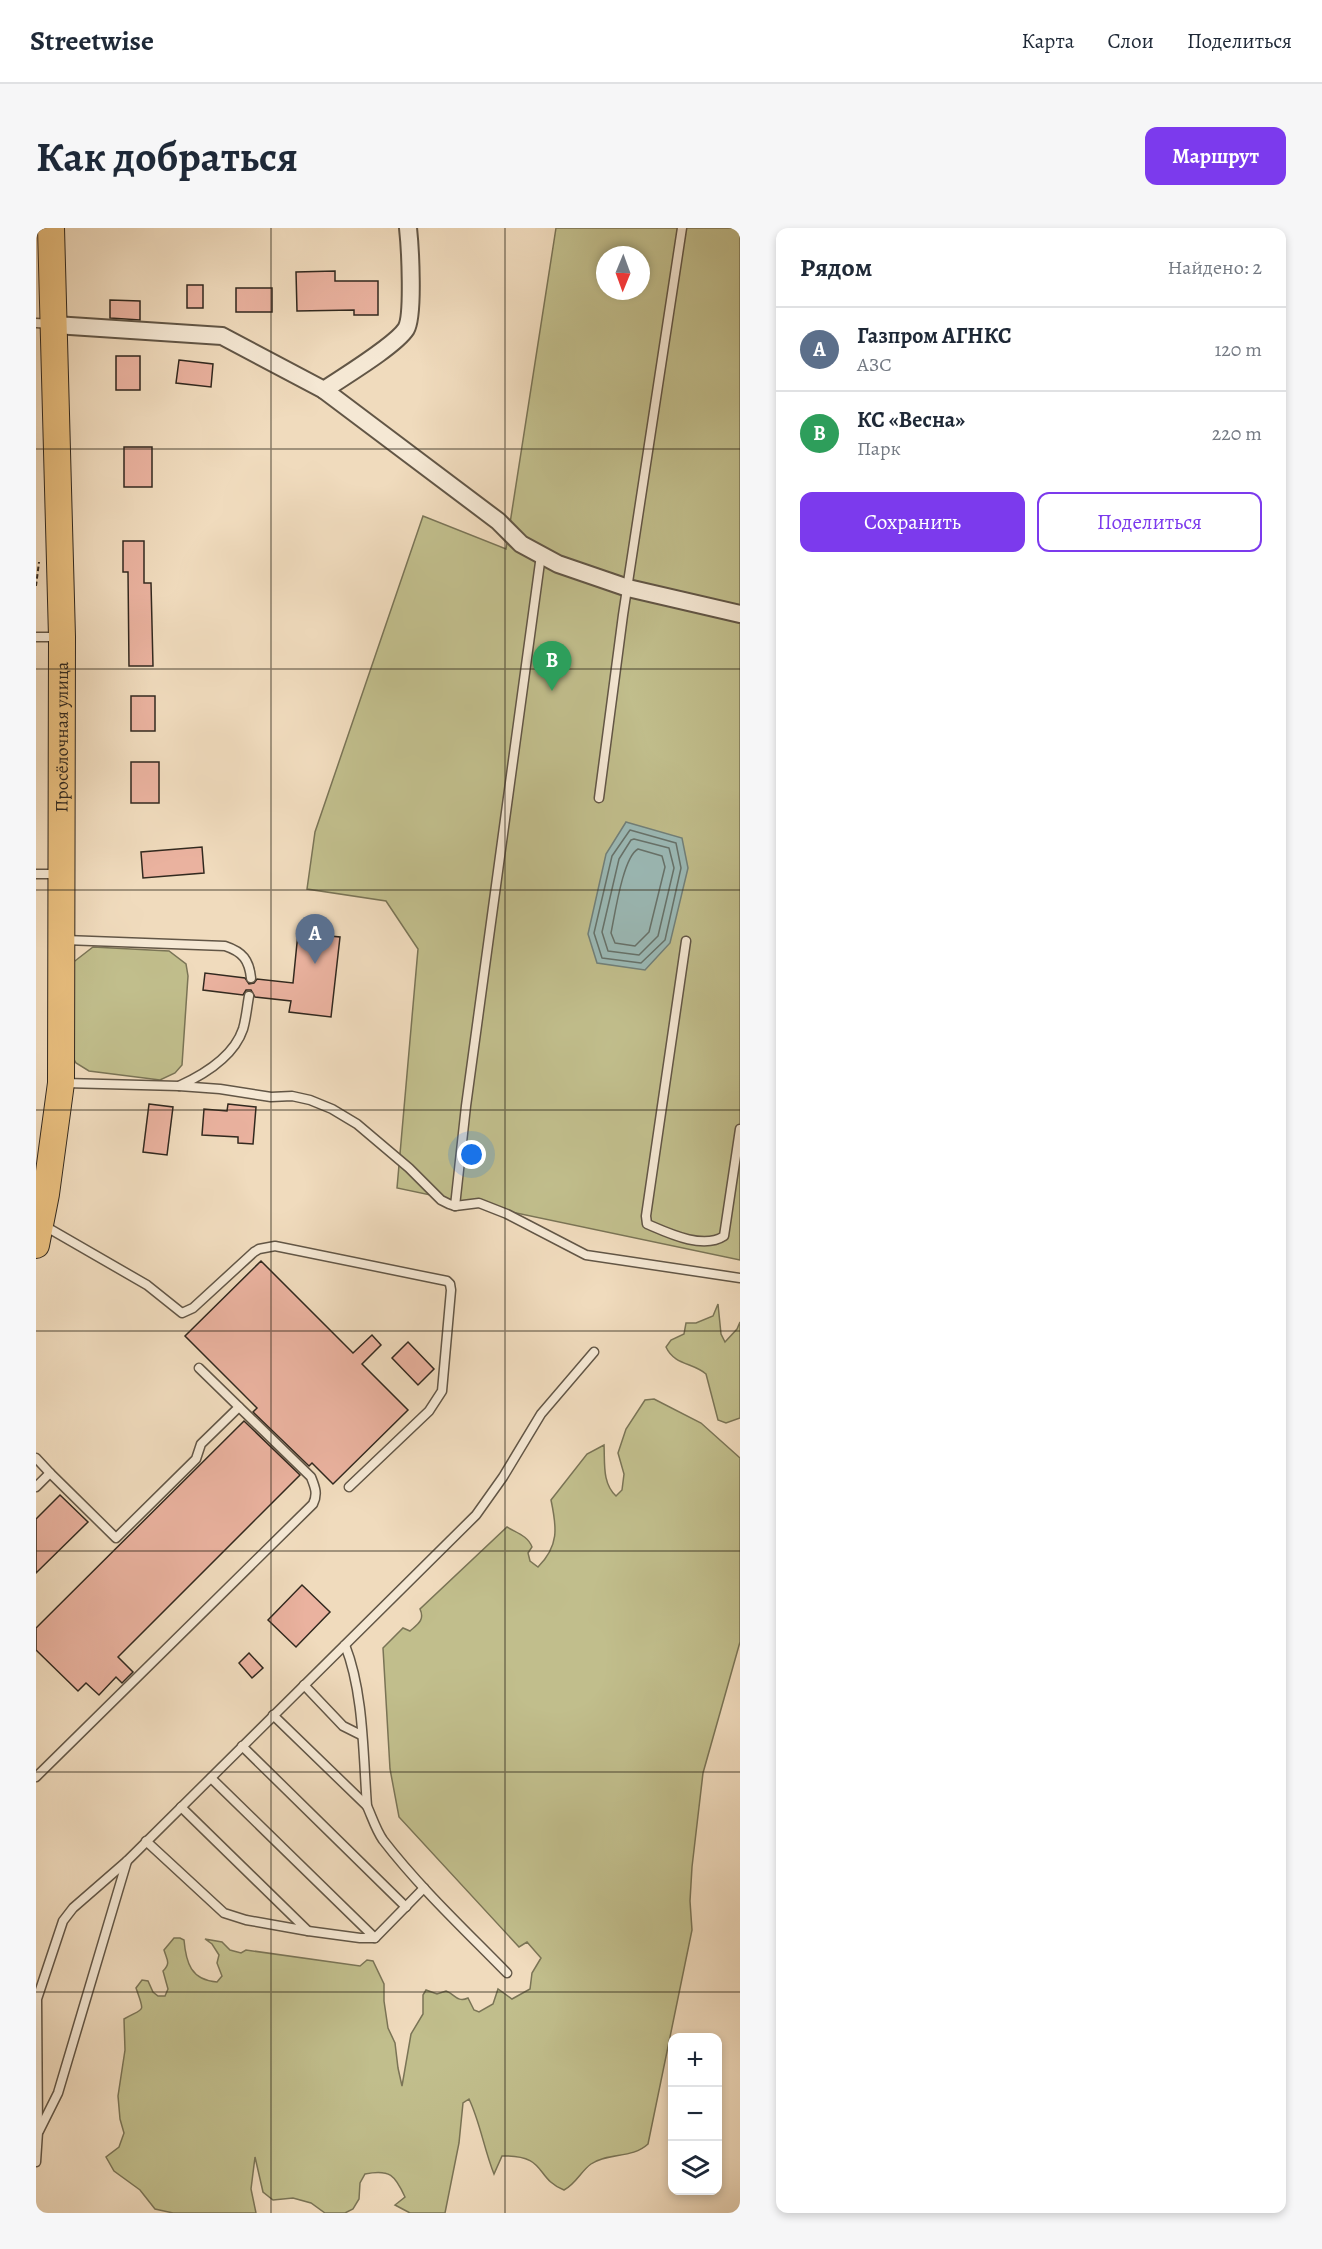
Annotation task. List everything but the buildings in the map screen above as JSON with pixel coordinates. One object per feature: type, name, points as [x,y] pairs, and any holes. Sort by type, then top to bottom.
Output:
[{"type":"main road","name":"Просёлочная улица","points":[[38,1234],[62,1083],[62,637],[45,324],[51,228]]},
{"type":"street","points":[[324,390],[398,339],[408,327],[411,270],[408,228]]},
{"type":"street","points":[[45,324],[222,336],[324,390],[498,521],[521,544],[541,555],[558,564],[628,588],[740,614]]},
{"type":"lane","points":[[599,798],[682,228]]},
{"type":"lane","points":[[455,1206],[467,1094],[541,555]]},
{"type":"lane","points":[[36,637],[62,637]]},
{"type":"lane","points":[[36,874],[62,874]]},
{"type":"lane","points":[[63,939],[225,946],[238,950],[245,957],[250,965],[250,978]]},
{"type":"lane","points":[[686,940],[646,1216],[647,1224],[696,1240],[717,1241],[724,1236],[740,1130]]},
{"type":"lane","points":[[179,1086],[205,1072],[231,1048],[243,1030],[249,996]]},
{"type":"lane","points":[[62,1083],[179,1086],[271,1096],[292,1096],[310,1100],[332,1109],[357,1124],[409,1168],[441,1200],[455,1206],[479,1203],[541,1230],[586,1254],[740,1278]]},
{"type":"lane","points":[[38,1234],[147,1285],[182,1313],[193,1308],[254,1252],[266,1247],[275,1246],[447,1281],[451,1290],[442,1391],[439,1398],[429,1411],[349,1487]]},
{"type":"lane","points":[[36,2162],[37,1999],[56,1937],[63,1922],[74,1908],[127,1861],[476,1515],[503,1477],[541,1414],[594,1352]]},
{"type":"lane","points":[[36,1777],[313,1504],[316,1489],[311,1477],[199,1368]]},
{"type":"lane","points":[[36,1458],[116,1538],[196,1459],[201,1444],[239,1407]]},
{"type":"lane","points":[[36,1487],[50,1473]]},
{"type":"lane","points":[[345,1645],[352,1663],[367,1806],[382,1839],[424,1888],[507,1974]]},
{"type":"lane","points":[[304,1685],[343,1726],[361,1735]]},
{"type":"lane","points":[[273,1715],[367,1806]]},
{"type":"lane","points":[[242,1746],[406,1907]]},
{"type":"lane","points":[[211,1778],[375,1938]]},
{"type":"lane","points":[[181,1807],[308,1931]]},
{"type":"lane","points":[[146,1841],[224,1913],[246,1920],[308,1931],[375,1938],[424,1888]]},
{"type":"lane","points":[[37,2132],[58,2092],[127,1861]]},
{"type":"shaded area","points":[[556,228],[740,228],[740,1260],[397,1188],[418,949],[386,901],[307,889],[315,832],[423,516],[506,549]]},
{"type":"shaded area","points":[[93,947],[169,951],[186,964],[188,976],[182,1065],[175,1073],[160,1080],[89,1071],[76,1063],[70,1053],[71,964]]},
{"type":"shaded area","points":[[718,1304],[721,1334],[725,1342],[740,1322],[740,1418],[726,1423],[718,1420],[706,1374],[679,1361],[666,1347],[671,1340],[684,1334],[686,1323],[696,1323],[713,1316]]},
{"type":"shaded area","points":[[654,1399],[701,1423],[740,1458],[740,1642],[703,1773],[692,1867],[690,1901],[692,1930],[671,2033],[668,2033],[668,2047],[648,2144],[635,2152],[598,2160],[564,2190],[555,2185],[534,2163],[527,2159],[502,2156],[494,2174],[469,2099],[463,2103],[459,2143],[445,2213],[410,2213],[395,2205],[405,2197],[391,2175],[380,2172],[365,2174],[360,2183],[359,2199],[353,2209],[345,2213],[325,2213],[311,2203],[293,2198],[273,2200],[263,2192],[255,2157],[251,2189],[256,2213],[173,2213],[155,2209],[140,2190],[114,2171],[106,2157],[119,2147],[124,2133],[118,2096],[125,2050],[124,2019],[141,2009],[136,1988],[142,1980],[148,1981],[153,1992],[158,1996],[165,1996],[168,1989],[163,1971],[168,1961],[164,1950],[174,1938],[184,1940],[188,1963],[196,1974],[208,1981],[217,1982],[222,1976],[217,1963],[219,1955],[212,1944],[205,1939],[222,1942],[230,1950],[241,1953],[246,1950],[360,1966],[367,1960],[373,1961],[384,1984],[388,2028],[395,2043],[402,2086],[411,2034],[423,2014],[423,1995],[426,1990],[437,1994],[446,1991],[459,1999],[468,1998],[474,2010],[479,2012],[493,2004],[498,1989],[512,1999],[530,1989],[532,1973],[541,1958],[527,1942],[519,1947],[399,1817],[390,1769],[383,1648],[403,1628],[410,1631],[418,1624],[422,1616],[420,1609],[507,1527],[528,1540],[532,1547],[528,1553],[530,1561],[538,1567],[550,1552],[555,1536],[551,1500],[587,1454],[604,1445],[606,1479],[616,1496],[622,1490],[624,1474],[618,1453],[626,1429],[645,1400]]},
{"type":"water","points":[[626,822],[682,838],[688,868],[670,943],[645,970],[597,963],[588,934],[606,854]]},
{"type":"place","name":"КС «Весна»","points":[[552,691]]},
{"type":"place","name":"Газпром АГНКС","points":[[315,964]]}]
